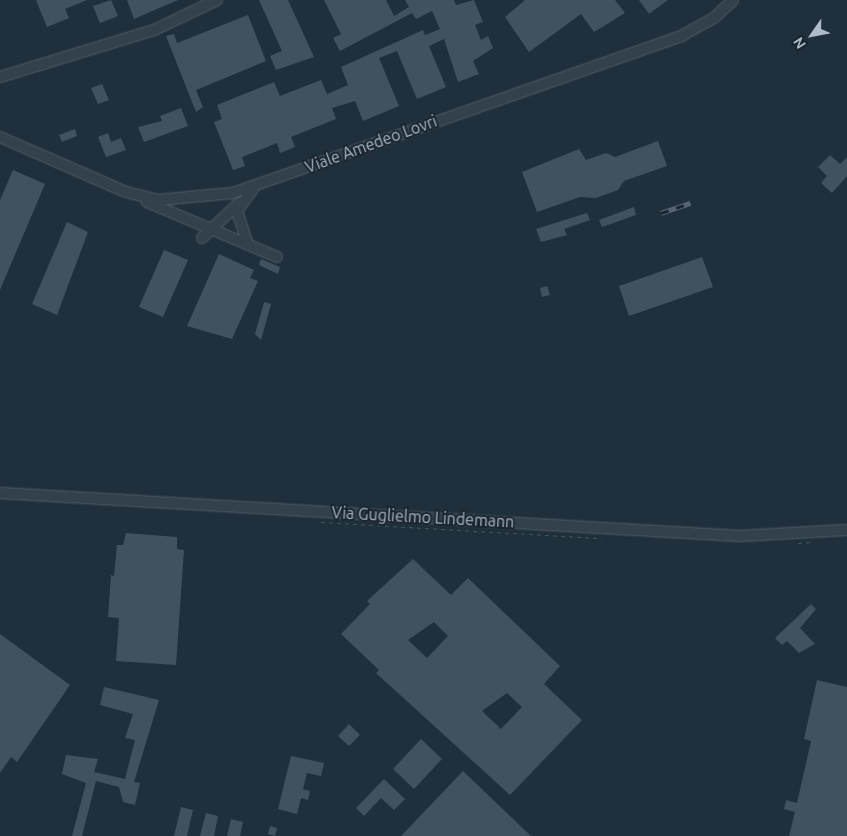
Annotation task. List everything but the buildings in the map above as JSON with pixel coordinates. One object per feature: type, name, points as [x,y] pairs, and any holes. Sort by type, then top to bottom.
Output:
[{"type":"street","points":[[1,77],[154,30],[217,0]]},
{"type":"street","name":"Viale Amedeo Lovri","points":[[0,137],[126,192],[158,200],[194,200],[257,185],[683,35],[714,18],[733,0]]},
{"type":"street","points":[[202,238],[209,228],[257,185]]},
{"type":"street","points":[[126,192],[277,257]]},
{"type":"street","points":[[239,203],[237,219],[248,245]]},
{"type":"street","name":"Via Guglielmo Lindemann","points":[[0,493],[740,536],[847,530]]},
{"type":"railway","points":[[661,213],[690,203]]}]
